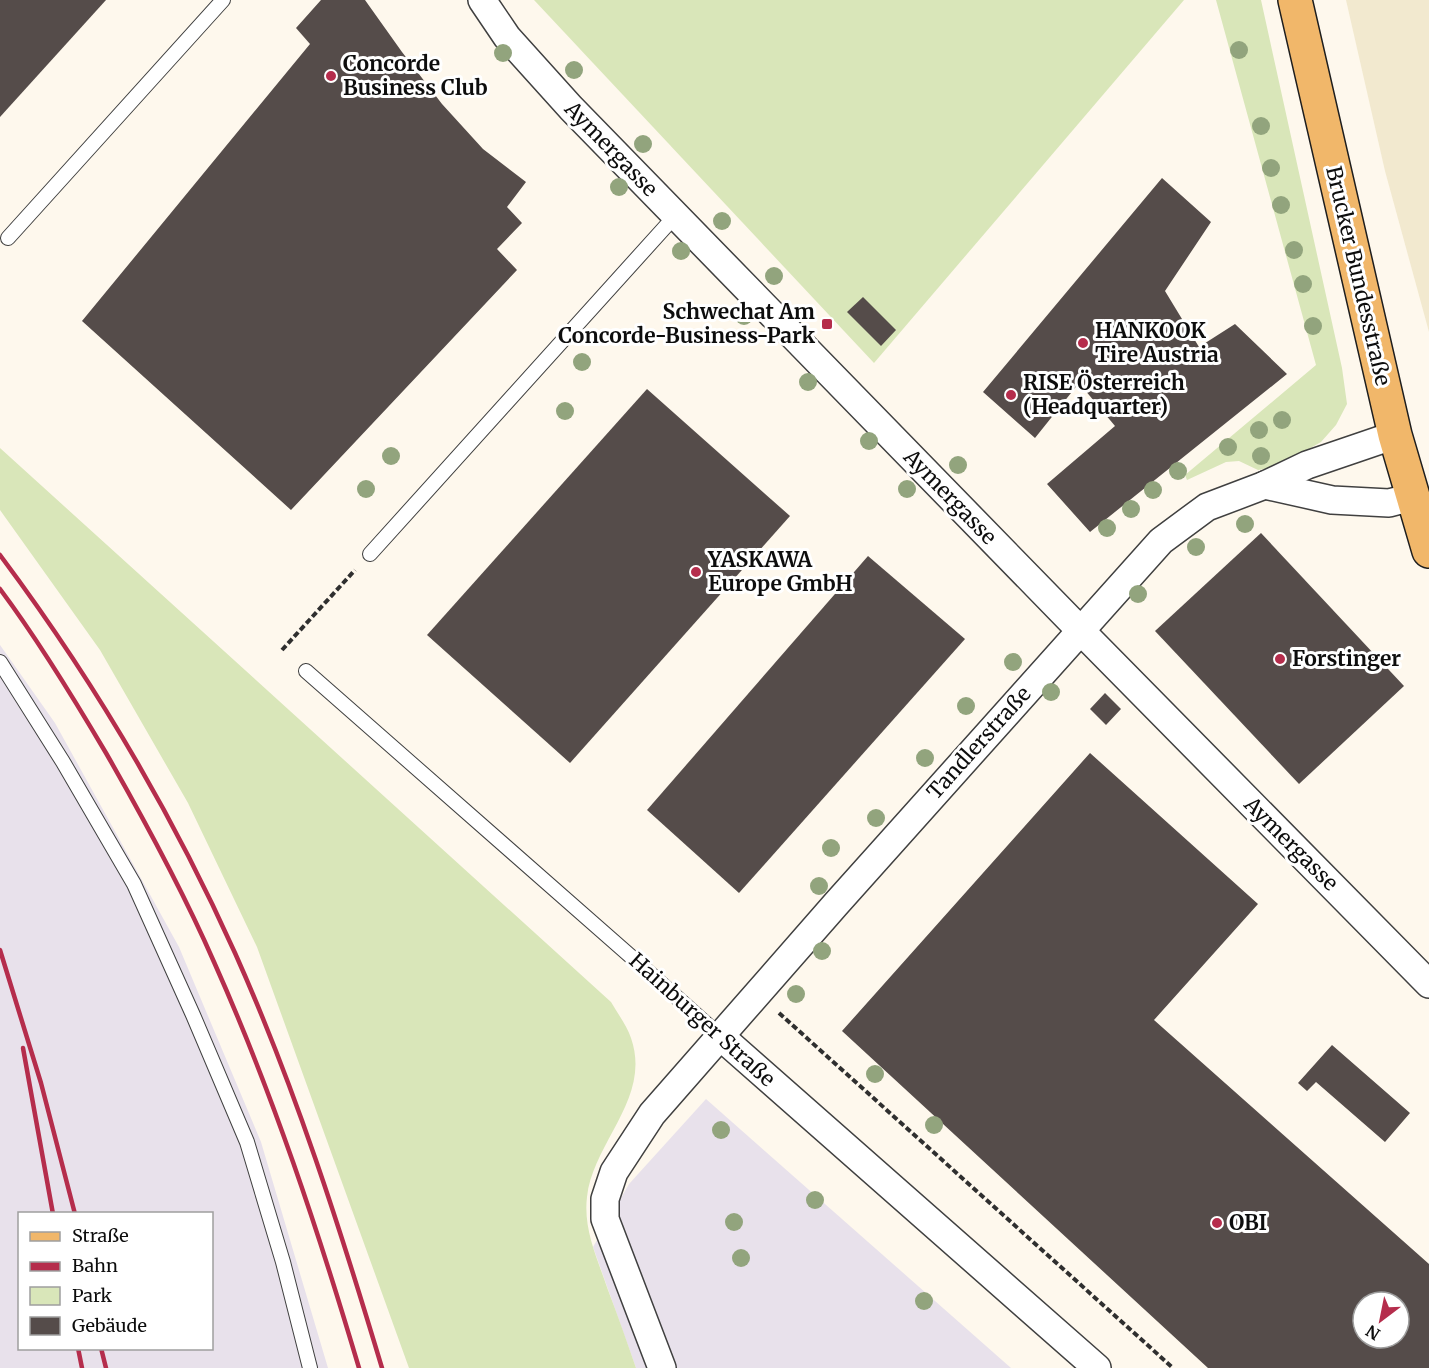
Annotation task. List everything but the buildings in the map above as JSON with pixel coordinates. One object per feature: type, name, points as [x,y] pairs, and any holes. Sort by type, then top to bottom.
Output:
[{"type":"main road","name":"Brucker Bundesstraße","points":[[1295,0],[1395,435],[1429,551]]},
{"type":"street","name":"Aymergasse","points":[[482,0],[507,36],[571,108],[1429,984]]},
{"type":"street","name":"Tandlerstraße","points":[[662,1368],[605,1219],[605,1199],[614,1172],[652,1114],[1161,541],[1208,507],[1265,485],[1307,465],[1395,435]]},
{"type":"street","points":[[1265,485],[1332,500],[1389,503],[1412,497]]},
{"type":"street","name":"Hainburger Straße","points":[[720,1036],[1097,1368]]},
{"type":"lane","points":[[8,238],[223,0]]},
{"type":"lane","points":[[370,554],[676,215]]},
{"type":"lane","points":[[0,662],[63,762],[134,884],[193,1015],[247,1142],[283,1262],[310,1368]]},
{"type":"lane","name":"Hainburger Straße","points":[[306,671],[720,1036]]},
{"type":"path","points":[[282,650],[370,554]]},
{"type":"path","points":[[758,993],[1173,1368]]},
{"type":"shaded area","points":[[1346,0],[1429,0],[1429,332],[1385,171]]},
{"type":"shaded area","points":[[0,645],[55,723],[179,947],[261,1142],[328,1368],[0,1368]]},
{"type":"shaded area","points":[[706,1099],[1011,1368],[636,1368],[593,1247],[629,1184]]},
{"type":"green space","points":[[534,0],[1184,0],[874,363]]},
{"type":"green space","points":[[1216,0],[1261,0],[1342,368],[1347,404],[1336,425],[1321,442],[1277,467],[1258,470],[1239,461],[1226,462],[1187,480],[1185,475],[1316,365]]},
{"type":"green space","points":[[0,448],[611,1002],[631,1038],[635,1060],[634,1080],[628,1100],[591,1177],[586,1209],[592,1245],[636,1368],[409,1368],[257,947],[188,803],[100,650],[0,510]]},
{"type":"railway","points":[[0,555],[67,649],[98,698],[157,798],[211,901],[257,1004],[297,1106],[333,1210],[382,1368]]},
{"type":"railway","points":[[0,589],[55,670],[106,753],[163,856],[202,935],[275,1112],[311,1214],[359,1368]]},
{"type":"railway","points":[[0,950],[41,1083],[74,1212]]},
{"type":"railway","points":[[23,1048],[53,1212]]},
{"type":"railway","points":[[78,1350],[82,1368]]},
{"type":"railway","points":[[102,1350],[106,1368]]},
{"type":"place","name":"Concorde Business Club","points":[[331,76]]},
{"type":"place","name":"Schwechat Am Concorde-Business-Park","points":[[827,324]]},
{"type":"place","name":"HANKOOK Tire Austria","points":[[1083,343]]},
{"type":"place","name":"RISE Österreich (Headquarter)","points":[[1011,395]]},
{"type":"place","name":"YASKAWA Europe GmbH","points":[[696,572]]},
{"type":"place","name":"Forstinger","points":[[1280,659]]},
{"type":"place","name":"OBI","points":[[1217,1223]]}]
